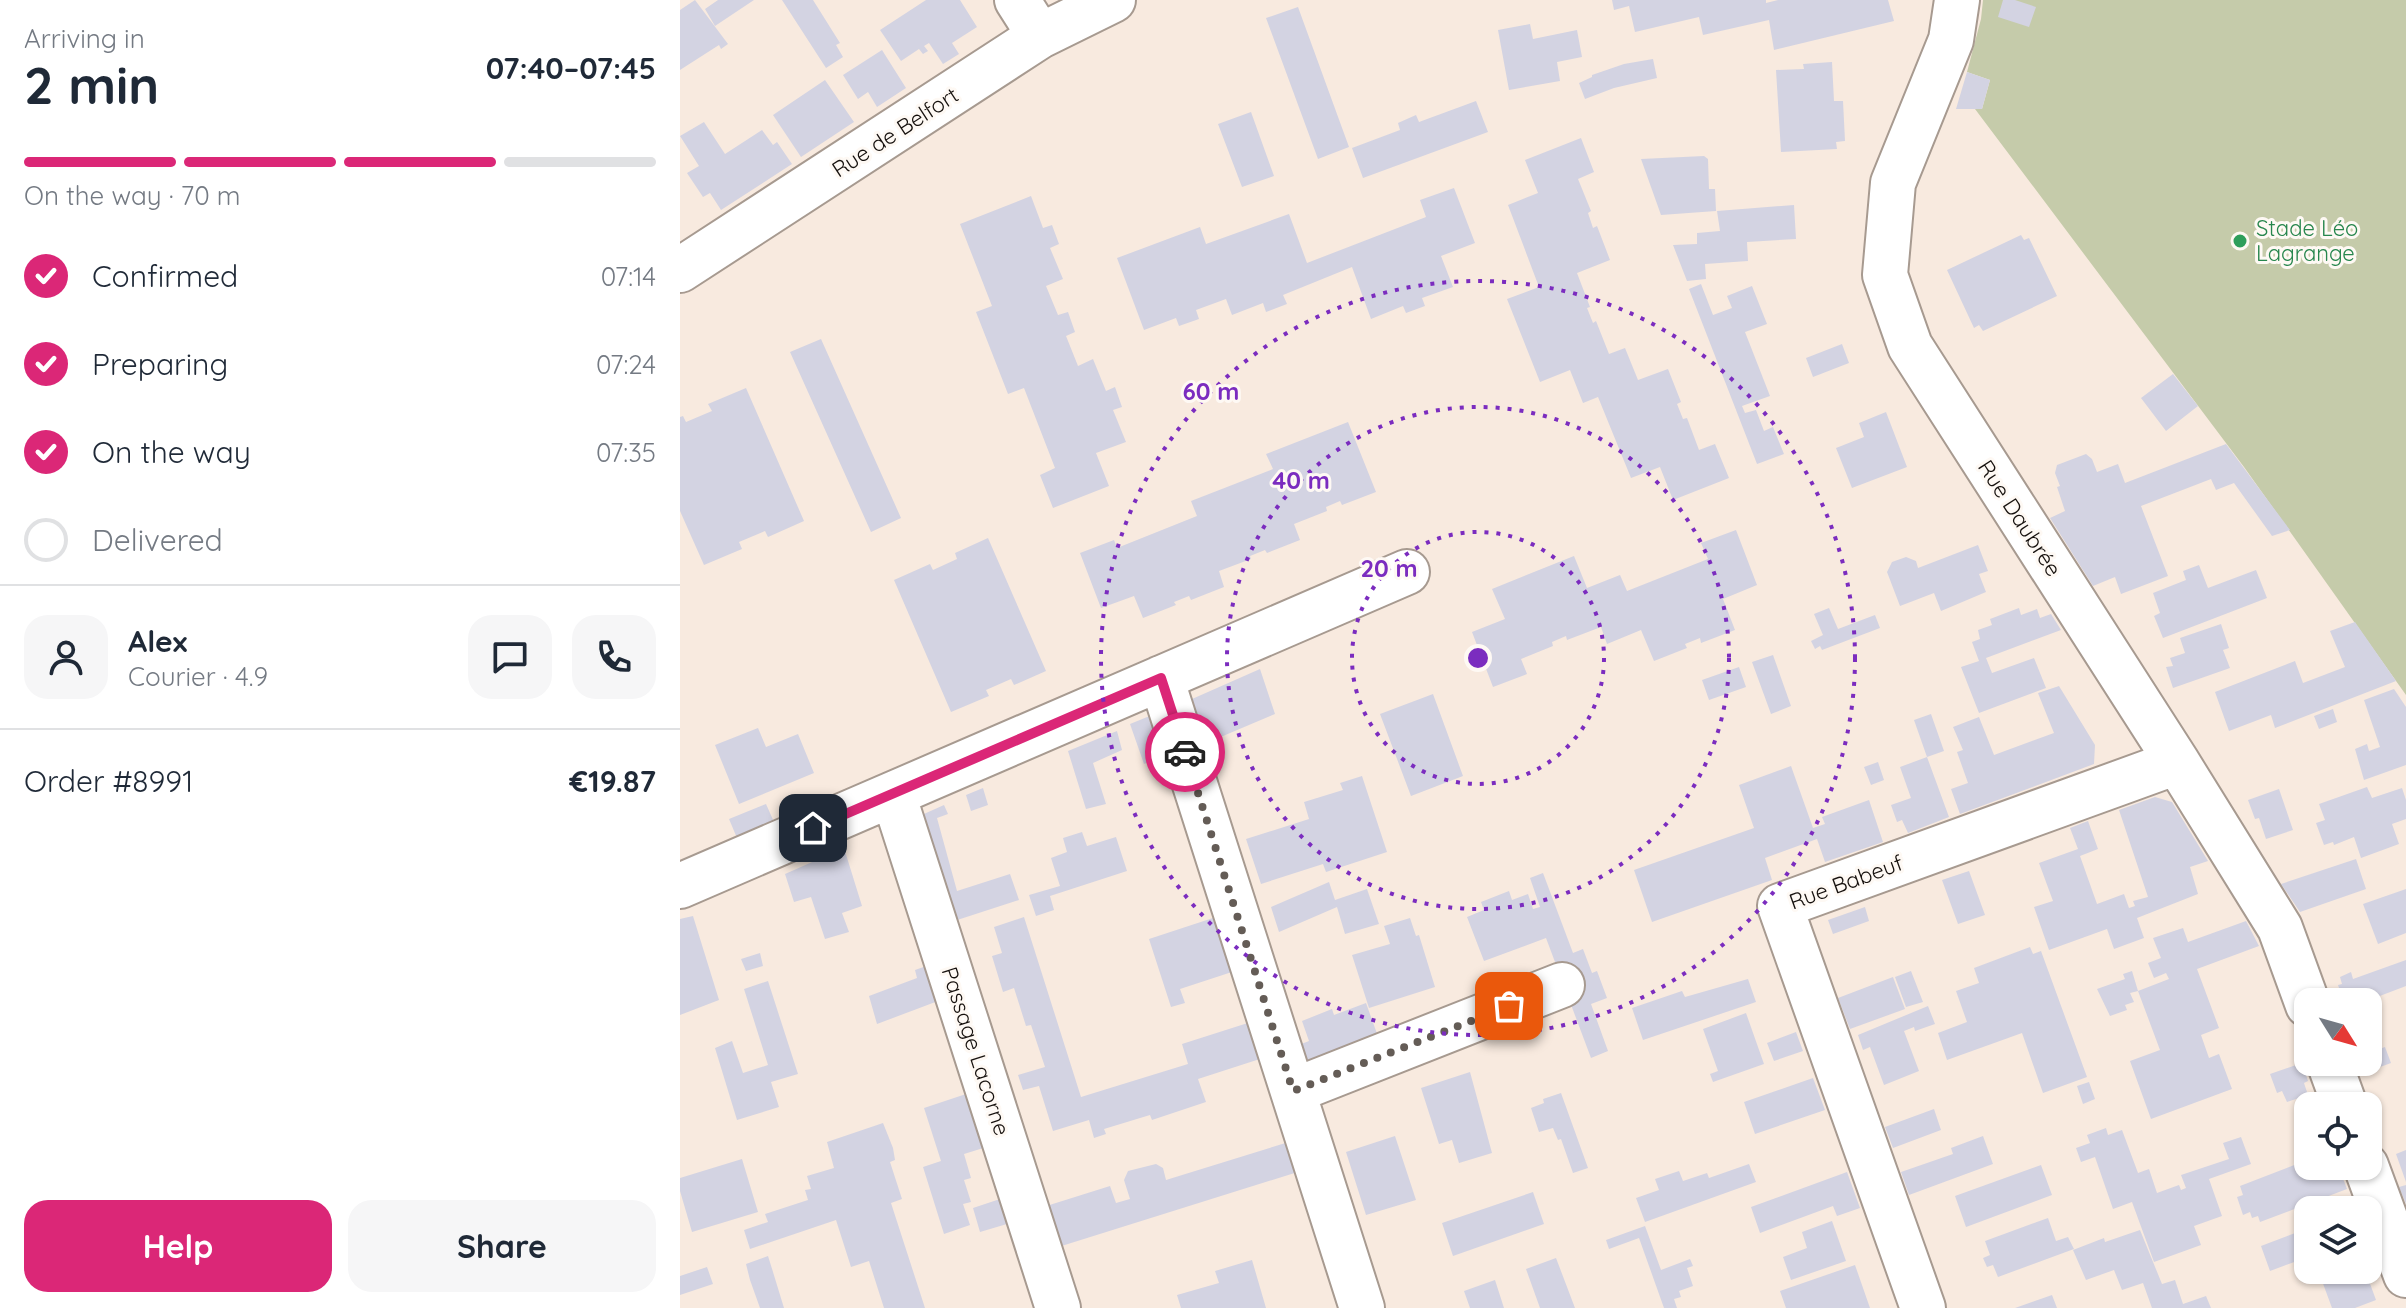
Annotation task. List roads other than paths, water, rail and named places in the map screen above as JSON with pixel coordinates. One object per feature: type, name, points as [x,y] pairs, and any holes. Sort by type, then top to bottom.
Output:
[{"type":"street","points":[[1017,0],[1040,36]]},
{"type":"street","name":"Rue de Belfort","points":[[680,270],[1040,36],[1113,0]]},
{"type":"street","name":"Rue Daubrée","points":[[1957,0],[1951,40],[1893,183],[1885,275],[1910,346],[2280,928],[2302,988]]},
{"type":"street","points":[[680,886],[1407,572]]},
{"type":"street","points":[[1161,678],[1362,1308]]},
{"type":"street","name":"Rue Babeuf","points":[[1923,1308],[1780,906],[2177,762]]},
{"type":"street","name":"Passage Lacorne","points":[[893,794],[1058,1308]]},
{"type":"street","points":[[1293,1091],[1562,985]]},
{"type":"street","points":[[2371,1180],[2406,1275]]},
{"type":"place","name":"Stade Léo Lagrange","points":[[2240,241]]}]
